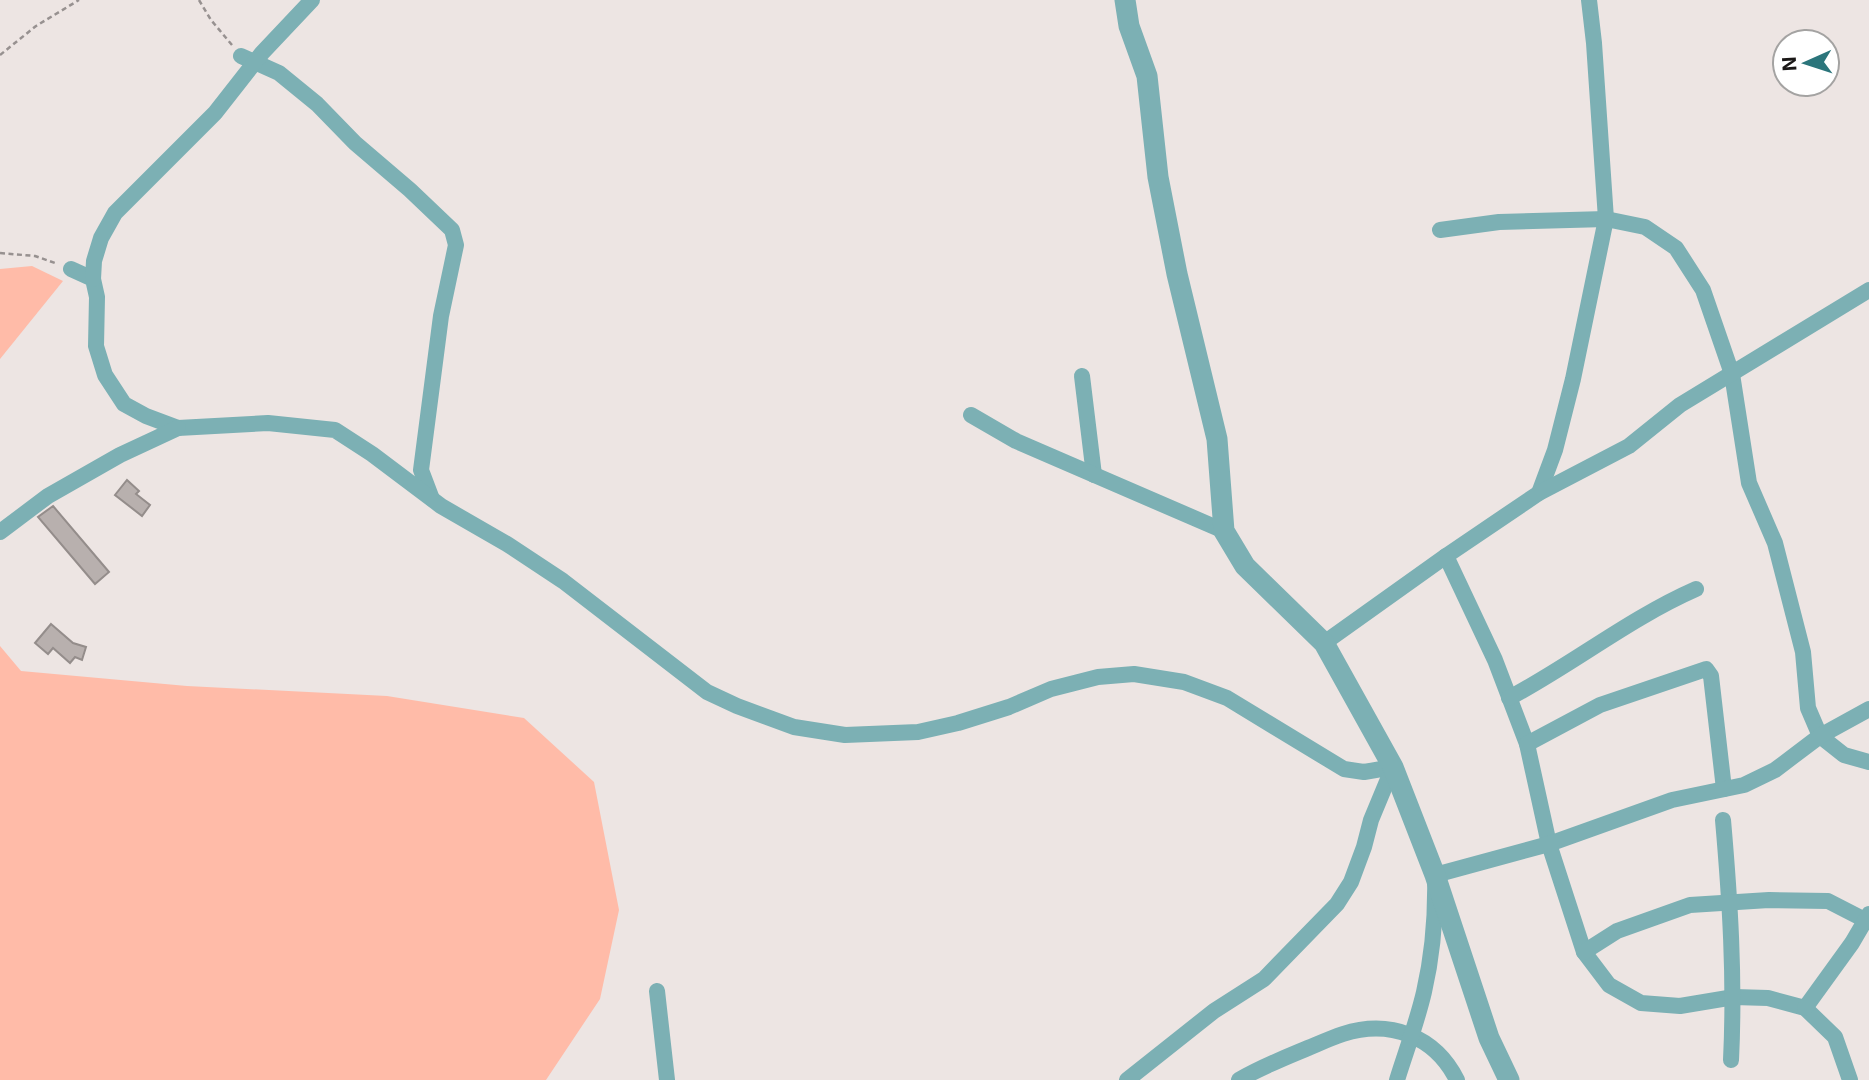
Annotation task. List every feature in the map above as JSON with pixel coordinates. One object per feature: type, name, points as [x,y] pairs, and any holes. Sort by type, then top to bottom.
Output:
[{"type":"street","points":[[178,428],[124,404],[105,375],[96,346],[97,298],[93,279],[94,261],[101,238],[115,214],[215,113],[248,60],[312,0]]},
{"type":"street","points":[[1125,0],[1129,26],[1147,76],[1158,177],[1177,275],[1217,439],[1224,531],[1245,566],[1324,643],[1393,767],[1435,875],[1489,1038],[1509,1080]]},
{"type":"street","points":[[1539,493],[1555,450],[1573,379],[1606,219],[1589,0]]},
{"type":"street","points":[[248,60],[279,73],[317,104],[355,143],[411,190],[452,230],[456,245],[441,316],[421,470],[432,499]]},
{"type":"street","points":[[1440,230],[1499,222],[1606,219],[1645,227],[1676,248],[1703,290],[1732,374],[1749,483],[1775,543],[1803,652],[1808,708],[1819,736],[1844,755],[1869,762]]},
{"type":"street","points":[[71,269],[93,279]]},
{"type":"street","points":[[1324,643],[1539,493],[1629,446],[1681,405],[1869,290]]},
{"type":"street","points":[[1082,376],[1094,475]]},
{"type":"street","points":[[971,415],[1016,440],[1224,531]]},
{"type":"street","points":[[0,532],[48,496],[120,455],[178,428],[268,423],[335,430],[432,499],[563,581],[707,692],[794,727],[845,734],[918,732],[1009,707],[1051,689],[1098,677],[1134,674],[1184,682],[1227,698],[1344,769],[1364,772],[1393,767]]},
{"type":"street","points":[[1446,556],[1495,660],[1527,744],[1549,844],[1584,952],[1609,985],[1641,1003],[1680,1006],[1734,997],[1768,998],[1805,1008],[1835,1037],[1850,1080]]},
{"type":"street","points":[[1510,698],[1669,601],[1696,589]]},
{"type":"street","points":[[1527,744],[1600,705],[1706,668],[1710,676],[1724,789]]},
{"type":"street","points":[[1435,875],[1549,844],[1672,800],[1744,785],[1775,770],[1819,736],[1869,709]]},
{"type":"street","points":[[1129,1080],[1214,1011],[1265,979],[1337,904],[1351,882],[1371,820],[1393,767]]},
{"type":"street","points":[[1723,820],[1734,997],[1731,1060]]},
{"type":"street","points":[[1397,1080],[1424,993],[1436,914],[1435,875]]},
{"type":"street","points":[[1584,952],[1617,931],[1655,915],[1690,905],[1730,901],[1828,901],[1867,918],[1805,1008]]},
{"type":"street","points":[[657,991],[667,1080]]},
{"type":"street","points":[[1239,1080],[1262,1067],[1345,1033],[1380,1028],[1411,1033],[1436,1051],[1457,1080]]},
{"type":"path","points":[[0,55],[36,26],[79,0]]},
{"type":"path","points":[[199,0],[211,20],[248,60]]},
{"type":"path","points":[[0,253],[35,256],[71,269]]},
{"type":"shaded area","points":[[32,266],[63,281],[0,359],[0,269]]},
{"type":"shaded area","points":[[0,646],[21,671],[187,686],[387,696],[524,718],[594,782],[619,910],[600,999],[546,1080],[0,1080]]},
{"type":"building","points":[[127,480],[139,491],[136,494],[150,505],[142,516],[115,495]]},
{"type":"building","points":[[53,506],[109,572],[95,584],[38,517]]},
{"type":"building","points":[[51,624],[73,643],[86,647],[82,660],[75,657],[70,663],[53,648],[48,654],[35,643]]}]
